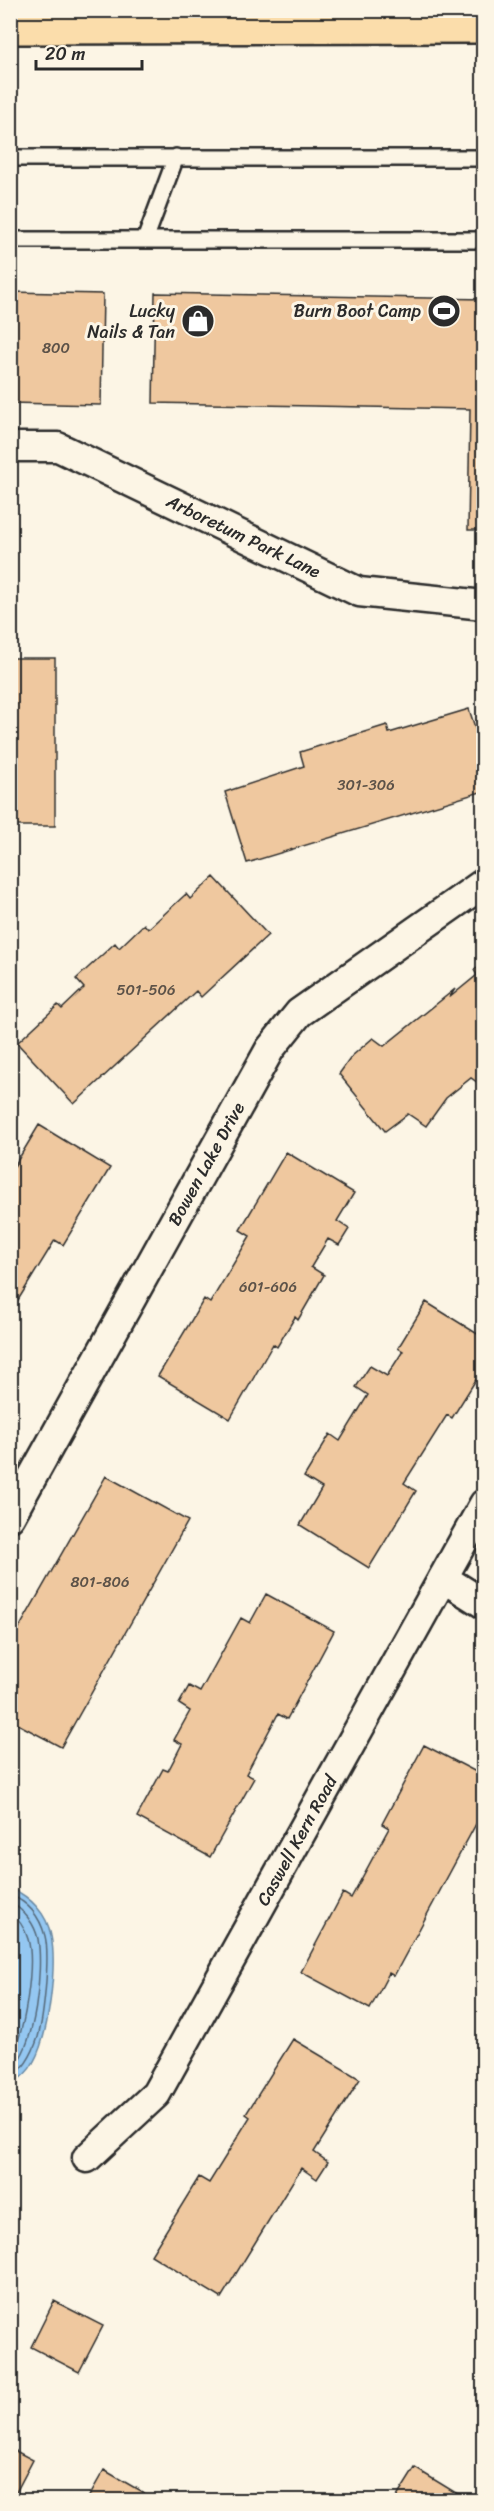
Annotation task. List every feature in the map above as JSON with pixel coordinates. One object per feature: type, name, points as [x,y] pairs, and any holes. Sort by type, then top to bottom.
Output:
[{"type":"main road","points":[[10,27],[483,26]]},
{"type":"street","name":"Arboretum Park Lane","points":[[10,447],[58,447],[359,592],[483,605]]},
{"type":"street","name":"Bowen Lake Drive","points":[[10,1517],[270,1049],[299,1012],[483,883]]},
{"type":"street","name":"Caswell Kern Road","points":[[87,2158],[156,2094],[483,1504]]},
{"type":"street","points":[[443,1578],[483,1604]]},
{"type":"lane","points":[[146,240],[176,157]]},
{"type":"lane","points":[[10,158],[483,158]]},
{"type":"lane","points":[[10,240],[483,240]]},
{"type":"water","points":[[11,1888],[31,1901],[46,1920],[51,1936],[53,1965],[50,2001],[39,2051],[29,2070],[11,2085]]},
{"type":"building","points":[[10,292],[103,294],[101,405],[10,403]]},
{"type":"building","points":[[155,293],[484,299],[484,530],[468,530],[470,409],[153,403]]},
{"type":"building","points":[[10,658],[55,658],[55,826],[10,826]]},
{"type":"building","points":[[469,709],[484,755],[484,791],[247,863],[225,792],[304,766],[300,752],[387,725],[389,733]]},
{"type":"building","points":[[214,877],[268,935],[201,997],[196,991],[74,1104],[17,1043],[58,1005],[62,1009],[84,988],[76,979],[115,943],[119,948],[144,924],[148,929],[186,894],[190,899]]},
{"type":"building","points":[[484,962],[484,1087],[471,1078],[446,1098],[426,1126],[408,1114],[385,1131],[339,1074],[352,1056],[373,1038],[384,1046],[455,989],[449,998],[477,975],[474,970]]},
{"type":"building","points":[[39,1125],[110,1168],[63,1245],[55,1240],[10,1313],[10,1173]]},
{"type":"building","points":[[286,1152],[354,1193],[337,1221],[349,1229],[339,1245],[328,1239],[311,1267],[324,1275],[298,1320],[295,1317],[277,1347],[273,1344],[230,1419],[158,1376],[204,1299],[210,1303],[250,1236],[240,1230]]},
{"type":"building","points":[[426,1302],[484,1338],[484,1367],[452,1418],[447,1415],[404,1483],[416,1491],[369,1568],[300,1525],[322,1488],[304,1477],[330,1434],[340,1441],[368,1395],[356,1387],[370,1366],[387,1376],[403,1351],[398,1348]]},
{"type":"building","points":[[106,1476],[188,1521],[61,1747],[10,1720],[10,1644]]},
{"type":"building","points":[[266,1594],[334,1631],[287,1719],[278,1714],[246,1774],[254,1778],[210,1857],[137,1817],[163,1769],[168,1771],[182,1744],[174,1740],[190,1711],[179,1704],[189,1686],[200,1692],[241,1618],[250,1623]]},
{"type":"building","points":[[424,1745],[484,1776],[484,1809],[394,1976],[389,1973],[370,2009],[301,1972],[343,1893],[351,1898],[389,1828],[382,1824]]},
{"type":"building","points":[[293,2039],[360,2079],[314,2152],[328,2162],[317,2179],[301,2168],[221,2298],[151,2255],[199,2177],[209,2183],[250,2117],[246,2114]]},
{"type":"building","points":[[54,2301],[103,2326],[79,2372],[31,2347]]},
{"type":"building","points":[[10,2448],[33,2460],[12,2500],[10,2500]]},
{"type":"building","points":[[415,2468],[461,2496],[459,2500],[395,2500]]},
{"type":"building","points":[[104,2470],[156,2500],[87,2500]]},
{"type":"place","name":"Burn Boot Camp","points":[[444,311]]},
{"type":"place","name":"Lucky Nails & Tan","points":[[198,321]]}]
